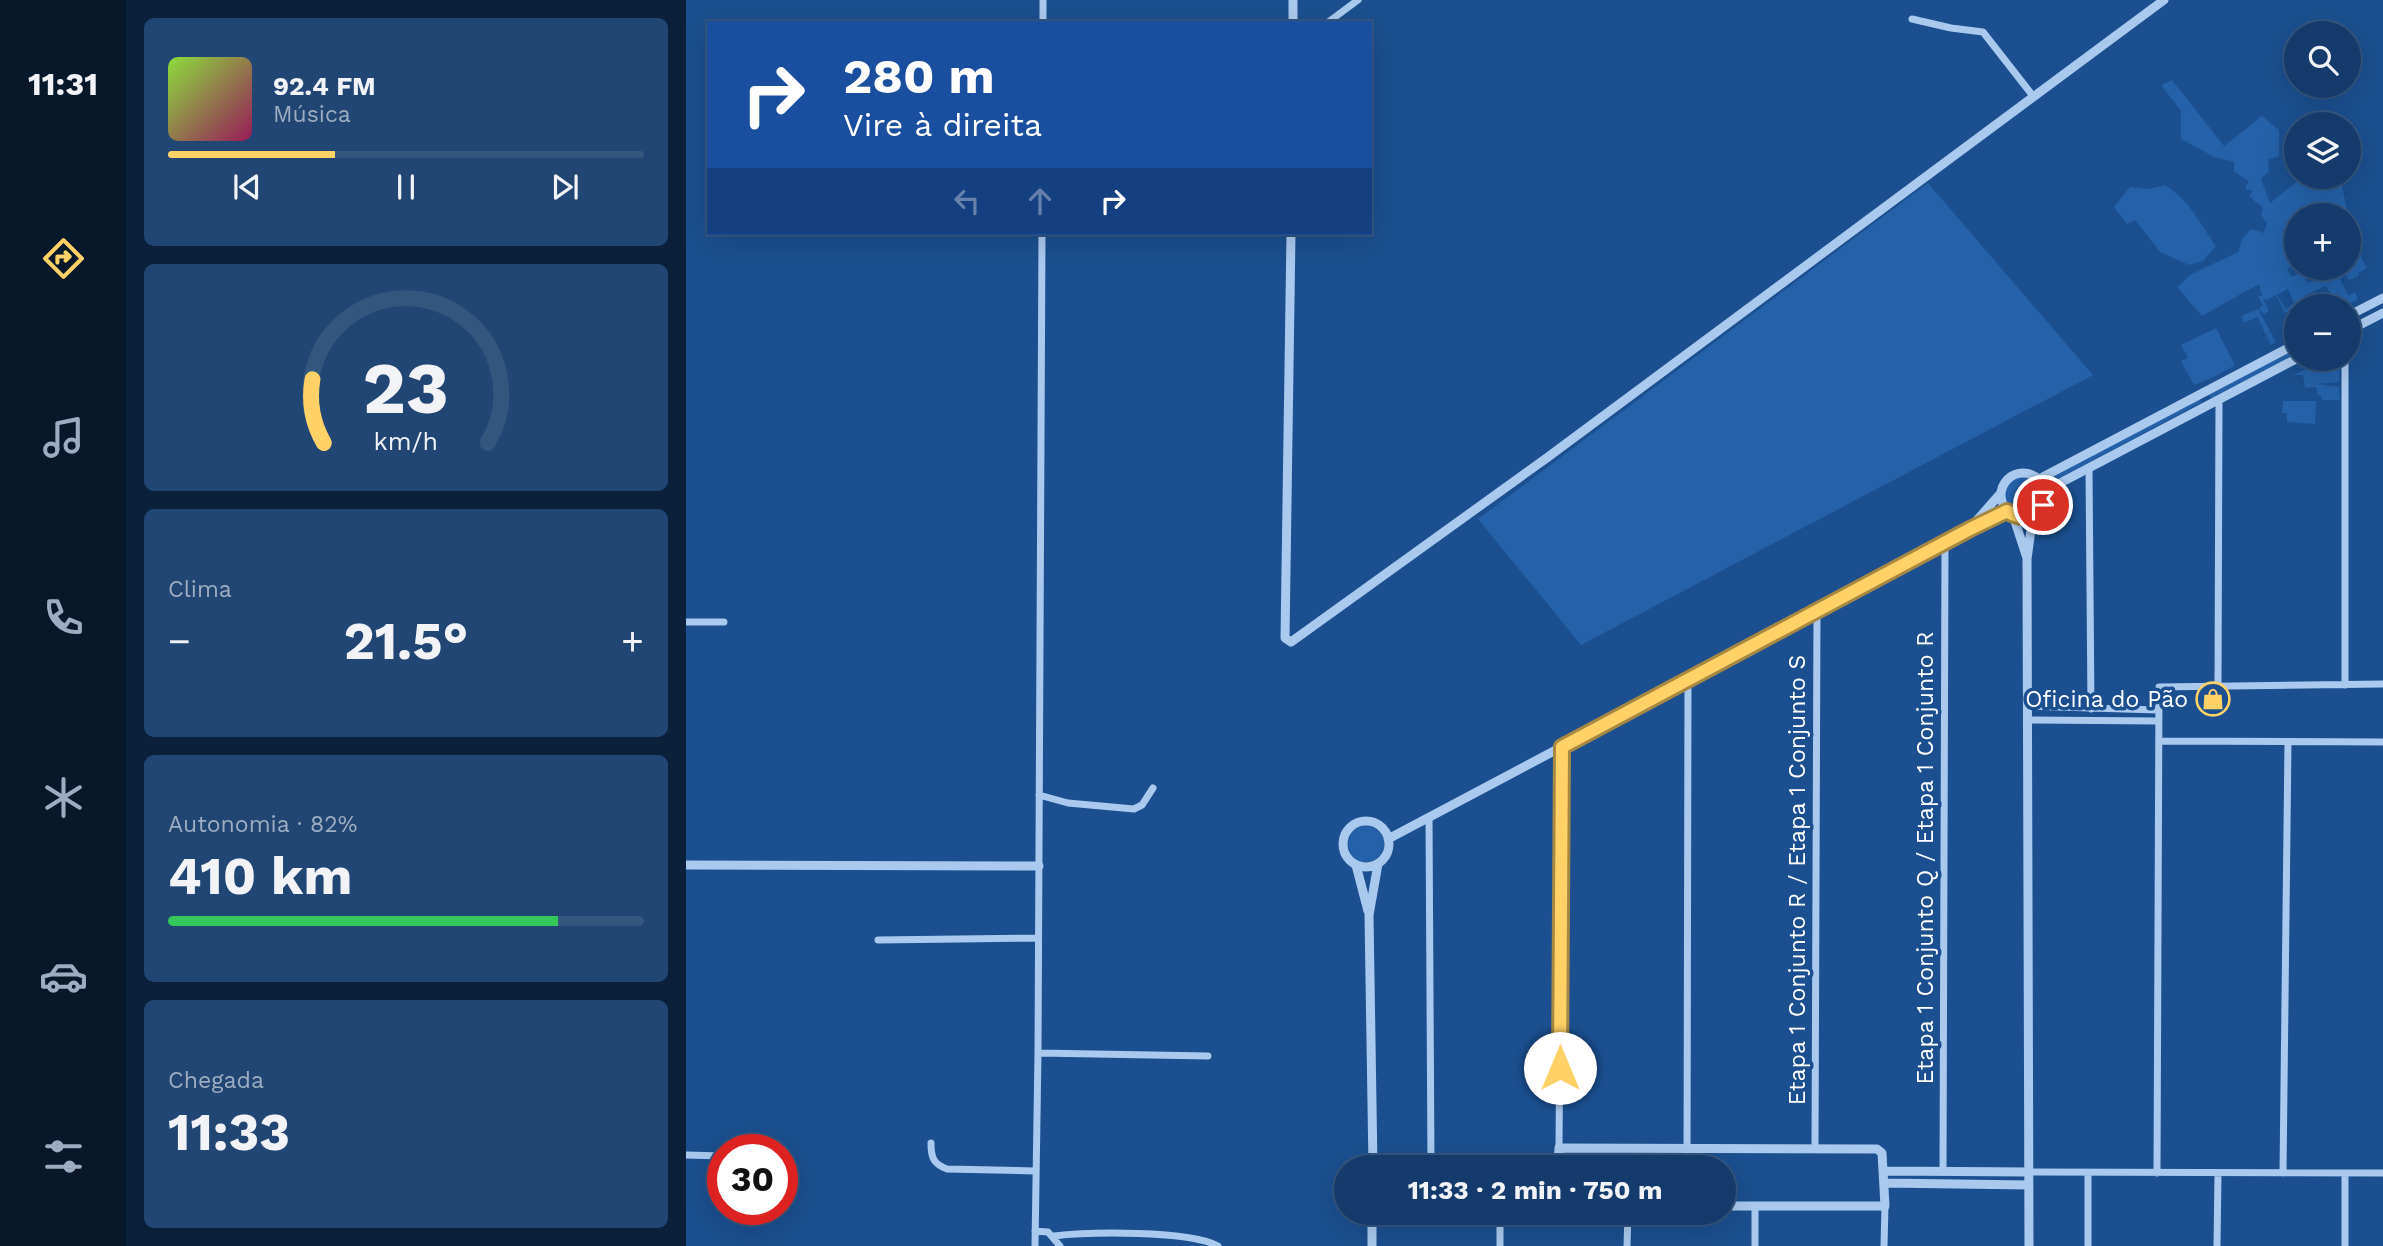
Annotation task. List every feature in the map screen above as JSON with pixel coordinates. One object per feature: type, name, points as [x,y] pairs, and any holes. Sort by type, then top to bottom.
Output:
[{"type":"street","points":[[1043,0],[1043,21]]},
{"type":"street","points":[[1293,0],[1293,21]]},
{"type":"street","points":[[1330,21],[1357,0]]},
{"type":"street","points":[[1291,235],[1285,638],[1291,642],[1548,457],[2164,0]]},
{"type":"street","points":[[1912,19],[1983,32],[2033,96]]},
{"type":"street","points":[[1035,1246],[1042,235]]},
{"type":"street","points":[[2361,309],[2383,298]]},
{"type":"street","points":[[2361,324],[2383,313]]},
{"type":"street","points":[[2039,479],[2284,350]]},
{"type":"street","points":[[2045,491],[2284,365]]},
{"type":"street","points":[[2345,685],[2346,371]]},
{"type":"street","points":[[2202,393],[2209,406]]},
{"type":"street","points":[[2218,685],[2219,400]]},
{"type":"street","points":[[2089,468],[2091,709]]},
{"type":"street","points":[[1388,839],[1970,529],[2010,513],[2020,517],[2033,515],[2043,505],[2045,491],[2039,479],[2025,473],[2011,476],[2000,494],[1970,529]]},
{"type":"street","points":[[2000,494],[2027,559]]},
{"type":"street","points":[[2029,1246],[2027,559],[2033,515]]},
{"type":"street","name":"Etapa 1 Conjunto Q / Etapa 1 Conjunto R","points":[[1943,1172],[1945,544]]},
{"type":"street","name":"Etapa 1 Conjunto R / Etapa 1 Conjunto S","points":[[1815,1148],[1817,611]]},
{"type":"street","points":[[686,622],[724,622]]},
{"type":"street","points":[[1688,681],[1688,1155]]},
{"type":"street","points":[[2157,1173],[2160,686],[2383,684]]},
{"type":"street","points":[[2027,706],[2158,709]]},
{"type":"street","points":[[2027,720],[2158,721]]},
{"type":"street","points":[[2159,741],[2383,742]]},
{"type":"street","points":[[2283,1173],[2288,742]]},
{"type":"street","points":[[1559,1155],[1562,747]]},
{"type":"street","points":[[1039,795],[1068,803],[1135,809],[1142,805],[1153,788]]},
{"type":"street","points":[[1429,817],[1431,1155]]},
{"type":"street","points":[[1361,821],[1381,827],[1388,839],[1387,853],[1378,863],[1367,867],[1350,861],[1343,849],[1344,834],[1348,828],[1361,821]]},
{"type":"street","points":[[1373,1155],[1369,915],[1378,863]]},
{"type":"street","points":[[686,865],[1039,866]]},
{"type":"street","points":[[1356,865],[1369,915]]},
{"type":"street","points":[[878,940],[1038,938]]},
{"type":"street","points":[[1038,1053],[1209,1056]]},
{"type":"street","points":[[930,1143],[934,1162],[947,1168],[1035,1171]]},
{"type":"street","points":[[1559,1148],[1877,1149],[1882,1153],[1885,1171],[1885,1246]]},
{"type":"street","points":[[686,1155],[707,1156]]},
{"type":"street","points":[[1885,1171],[2383,1173]]},
{"type":"street","points":[[2088,1173],[2088,1246]]},
{"type":"street","points":[[2217,1246],[2218,1173]]},
{"type":"street","points":[[2345,1246],[2346,1173]]},
{"type":"street","points":[[1885,1183],[2029,1185]]},
{"type":"street","points":[[1736,1206],[1885,1206]]},
{"type":"street","points":[[1755,1207],[1755,1246]]},
{"type":"street","points":[[1372,1225],[1372,1246]]},
{"type":"street","points":[[1500,1225],[1500,1246]]},
{"type":"street","points":[[1628,1225],[1628,1246]]},
{"type":"street","points":[[1035,1231],[1048,1232],[1060,1246]]},
{"type":"street","points":[[1054,1236],[1093,1232],[1194,1239],[1217,1246]]},
{"type":"shaded area","points":[[2172,80],[2224,146],[2262,116],[2279,130],[2279,157],[2268,159],[2269,171],[2261,179],[2270,203],[2288,189],[2343,189],[2346,203],[2284,203],[2284,280],[2306,280],[2308,283],[2314,280],[2340,280],[2348,294],[2330,294],[2326,286],[2308,294],[2290,294],[2288,289],[2277,295],[2284,311],[2276,295],[2267,300],[2263,298],[2269,311],[2264,314],[2259,308],[2263,306],[2258,296],[2262,296],[2259,284],[2202,316],[2177,287],[2190,275],[2238,252],[2242,239],[2251,229],[2263,233],[2267,224],[2261,215],[2263,208],[2249,196],[2253,191],[2245,189],[2249,181],[2234,172],[2234,162],[2214,157],[2181,139],[2181,111],[2161,85]]},
{"type":"shaded area","points":[[1928,183],[2093,375],[1581,645],[1478,519]]},
{"type":"shaded area","points":[[2165,185],[2188,205],[2216,246],[2203,261],[2189,265],[2160,252],[2135,220],[2127,224],[2114,207],[2130,187],[2148,189]]},
{"type":"shaded area","points":[[2361,257],[2367,268],[2361,271]]},
{"type":"shaded area","points":[[2258,309],[2276,342],[2271,345],[2257,317],[2244,323],[2241,316]]},
{"type":"shaded area","points":[[2216,328],[2235,365],[2194,385],[2181,361],[2188,358],[2181,345]]},
{"type":"shaded area","points":[[2284,354],[2284,360],[2211,398],[2209,395]]},
{"type":"shaded area","points":[[2302,371],[2339,371],[2339,382],[2318,384],[2339,387],[2340,400],[2322,400],[2316,387],[2305,388],[2303,375],[2293,375]]},
{"type":"shaded area","points":[[2200,399],[2202,402],[2048,484],[2046,480]]},
{"type":"shaded area","points":[[2283,401],[2316,401],[2315,424],[2287,422],[2287,413],[2282,413]]},
{"type":"shaded area","points":[[2023,477],[2036,482],[2041,495],[2036,508],[2023,513],[2010,508],[2005,495],[2010,482]]},
{"type":"shaded area","points":[[1366,826],[1379,831],[1384,844],[1379,857],[1366,862],[1353,857],[1348,844],[1353,831]]},
{"type":"place","name":"Oficina do Pão","points":[[2213,699]]},
{"type":"route","points":[[1560,1068],[1562,747],[1970,529],[2007,511],[2013,515],[2027,517],[2039,511],[2043,505]]}]
